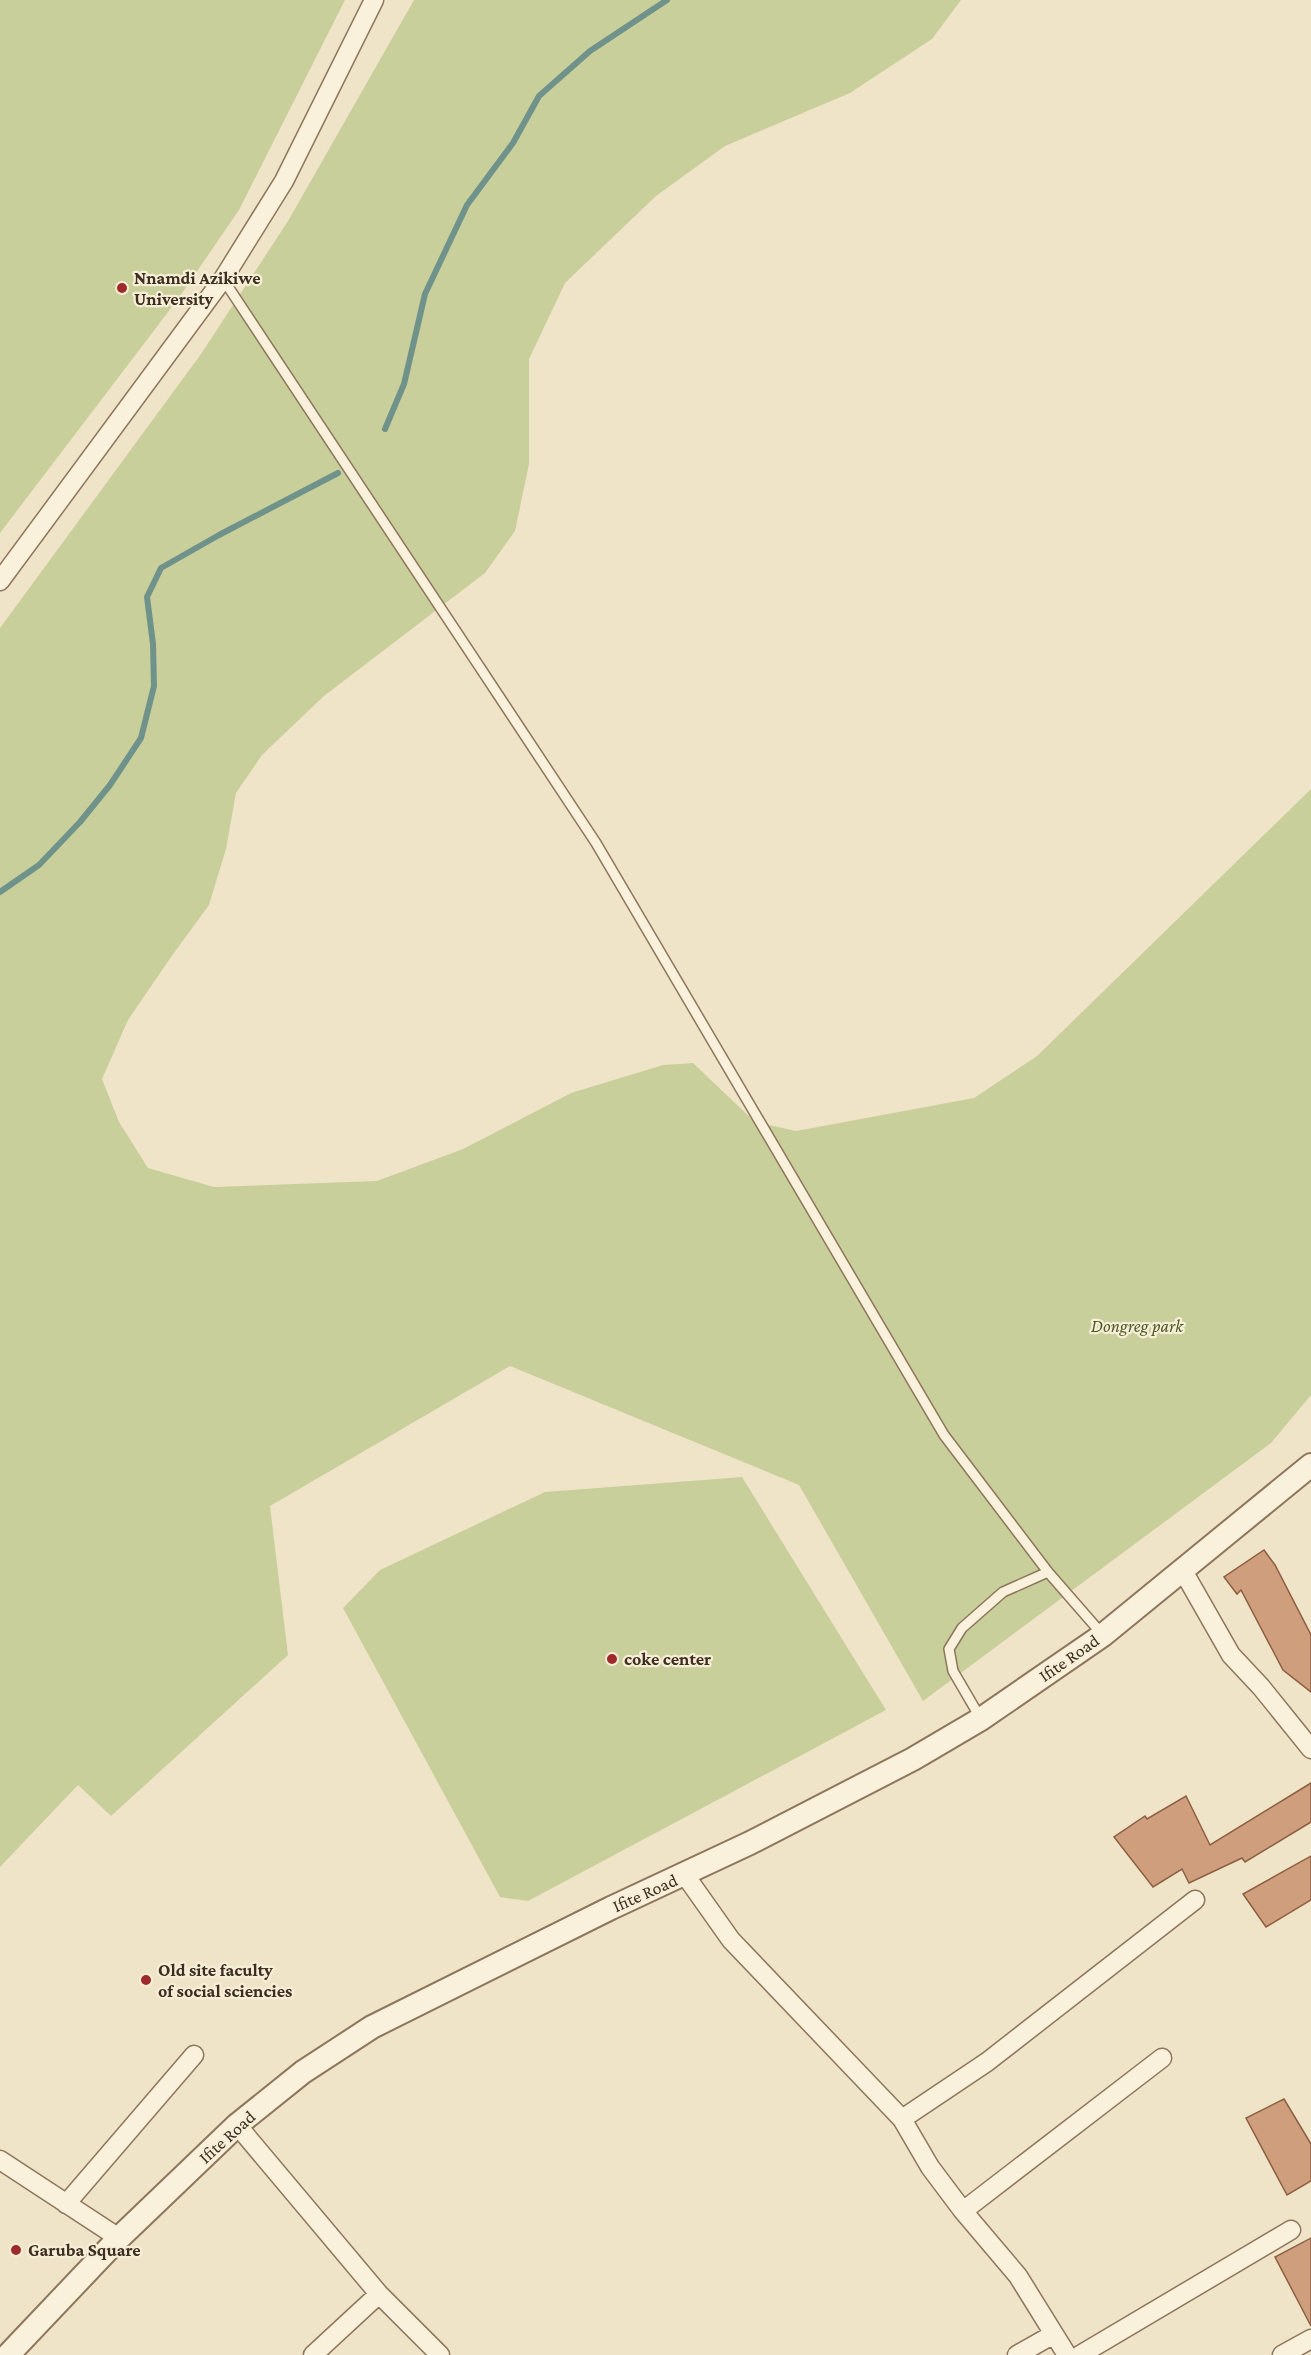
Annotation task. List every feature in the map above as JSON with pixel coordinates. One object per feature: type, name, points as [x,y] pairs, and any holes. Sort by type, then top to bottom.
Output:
[{"type":"street","points":[[0,581],[223,279],[284,181],[374,0]]},
{"type":"street","name":"Ifite Road","points":[[8,2355],[120,2238],[237,2125],[303,2072],[372,2027],[601,1913],[685,1875],[913,1759],[981,1719],[1103,1635],[1311,1465]]},
{"type":"street","points":[[1182,1569],[1231,1655],[1261,1687],[1311,1749]]},
{"type":"street","points":[[685,1875],[731,1940],[902,2119],[930,2167],[963,2211],[1018,2276],[1067,2355]]},
{"type":"street","points":[[902,2119],[987,2062],[1195,1900]]},
{"type":"street","points":[[66,2204],[194,2055]]},
{"type":"street","points":[[963,2211],[1162,2058]]},
{"type":"street","points":[[237,2125],[379,2294],[440,2355]]},
{"type":"street","points":[[0,2160],[120,2238]]},
{"type":"street","points":[[1080,2355],[1291,2230]]},
{"type":"street","points":[[313,2355],[379,2294]]},
{"type":"street","points":[[1017,2355],[1053,2334]]},
{"type":"street","points":[[1282,2355],[1311,2339]]},
{"type":"lane","points":[[223,279],[596,843],[944,1435],[1048,1572],[1103,1635]]},
{"type":"lane","points":[[981,1719],[952,1671],[949,1649],[962,1628],[1003,1592],[1048,1572]]},
{"type":"green space","name":"Nnamdi Azikiwe University","points":[[0,0],[345,0],[239,210],[178,299],[0,533]]},
{"type":"green space","name":"Dongreg park","points":[[414,0],[961,0],[932,39],[850,93],[725,146],[656,196],[565,283],[529,359],[529,464],[515,531],[485,573],[324,696],[262,755],[236,793],[226,849],[209,905],[128,1020],[102,1079],[119,1122],[148,1168],[214,1187],[377,1181],[463,1149],[571,1093],[663,1065],[693,1063],[755,1122],[796,1131],[974,1098],[1037,1056],[1311,789],[1311,1395],[1271,1443],[923,1701],[799,1485],[510,1366],[270,1506],[288,1655],[111,1816],[78,1785],[0,1867],[0,628],[201,354],[288,221]]},
{"type":"green space","name":"coke center","points":[[742,1477],[886,1710],[528,1901],[500,1897],[343,1608],[380,1570],[545,1492]]},
{"type":"building","points":[[1264,1550],[1275,1565],[1311,1635],[1311,1692],[1283,1670],[1241,1590],[1237,1594],[1224,1577]]},
{"type":"building","points":[[1311,1783],[1311,1822],[1245,1862],[1242,1858],[1189,1883],[1182,1869],[1153,1887],[1114,1837],[1145,1816],[1147,1819],[1186,1796],[1210,1845]]},
{"type":"building","points":[[1311,1856],[1311,1900],[1266,1927],[1243,1894]]},
{"type":"building","points":[[1284,2099],[1311,2144],[1311,2181],[1287,2195],[1246,2118]]},
{"type":"building","points":[[1311,2238],[1311,2326],[1275,2257]]},
{"type":"waterway","points":[[385,429],[404,384],[425,294],[467,205],[513,143],[539,96],[590,51],[667,0]]},
{"type":"waterway","points":[[0,892],[39,865],[80,822],[110,785],[141,738],[154,686],[153,644],[147,597],[161,568],[338,473]]},
{"type":"place","name":"Nnamdi Azikiwe University","points":[[122,288]]},
{"type":"place","name":"coke center","points":[[612,1659]]},
{"type":"place","name":"Old site faculty of social sciencies","points":[[146,1980]]},
{"type":"place","name":"Garuba Square","points":[[16,2250]]}]
